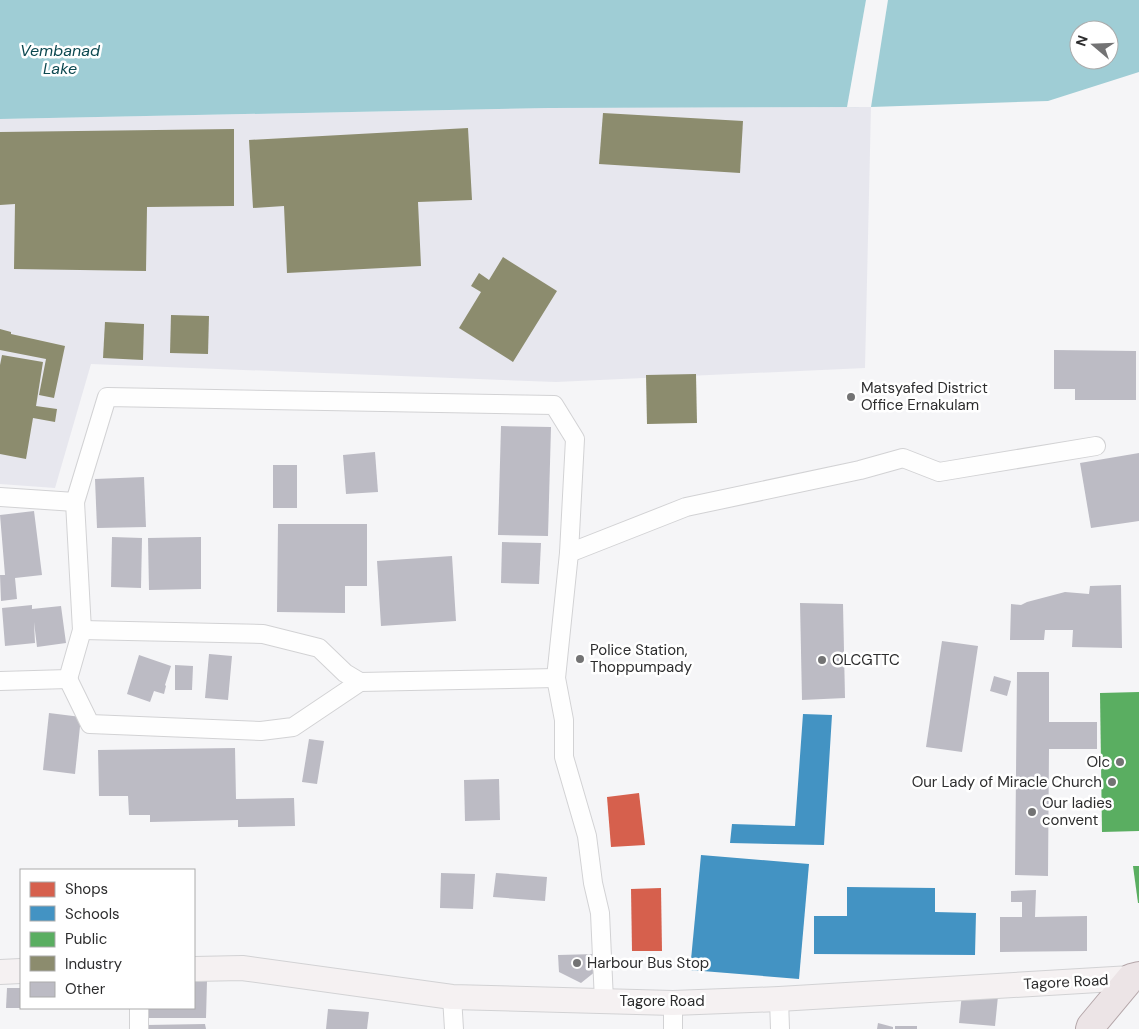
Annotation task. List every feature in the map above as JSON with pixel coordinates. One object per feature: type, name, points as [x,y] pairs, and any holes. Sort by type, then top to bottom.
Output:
[{"type":"main road","name":"Tagore Road","points":[[195,969],[242,968],[452,997],[673,1003],[780,999],[1135,977]]},
{"type":"main road","points":[[0,972],[20,971]]},
{"type":"main road","points":[[1090,1029],[1135,977]]},
{"type":"street","points":[[360,682],[293,727],[261,731],[90,724],[68,679],[82,630],[75,502],[107,397],[554,405],[575,439],[568,553],[556,678],[564,720],[564,756],[587,836],[593,883],[600,913],[604,1001]]},
{"type":"street","points":[[568,553],[686,507],[860,470],[903,458],[939,472],[1096,446]]},
{"type":"street","points":[[0,497],[75,502]]},
{"type":"street","points":[[82,630],[263,634],[320,648],[345,673],[360,682],[556,678]]},
{"type":"street","points":[[0,681],[68,679]]},
{"type":"street","points":[[452,997],[454,1029]]},
{"type":"street","points":[[780,999],[780,1029]]},
{"type":"street","points":[[673,1003],[673,1029]]},
{"type":"street","points":[[139,1009],[139,1029]]},
{"type":"shaded area","points":[[871,107],[865,368],[556,382],[91,364],[55,488],[0,484],[0,119],[548,108]]},
{"type":"water","name":"Vembanad Lake","points":[[0,0],[1139,0],[1139,72],[1048,101],[871,107],[548,108],[0,119]]},
{"type":"pier","points":[[866,0],[888,0],[871,107],[847,107]]},
{"type":"building: Shops","points":[[639,793],[645,845],[611,847],[607,797]]},
{"type":"building: Shops","points":[[661,888],[662,951],[632,951],[631,889]]},
{"type":"building: Schools","points":[[803,714],[832,715],[824,845],[730,843],[732,824],[795,826]]},
{"type":"building: Schools","points":[[701,855],[809,864],[799,979],[690,970]]},
{"type":"building: Schools","points":[[847,887],[935,888],[935,912],[976,913],[975,955],[814,954],[814,916],[847,916]]},
{"type":"building: Public","name":"Olc","points":[[1139,692],[1139,831],[1102,832],[1100,693]]},
{"type":"building: Public","points":[[1133,866],[1139,866],[1139,903],[1138,903]]},
{"type":"building: Industry","points":[[603,113],[743,121],[740,173],[599,164]]},
{"type":"building: Industry","points":[[468,128],[472,200],[418,202],[421,266],[287,273],[284,206],[253,208],[249,140]]},
{"type":"building: Industry","points":[[234,129],[234,206],[147,207],[146,271],[14,269],[15,204],[0,205],[0,132]]},
{"type":"building: Industry","points":[[503,257],[557,291],[513,362],[459,328],[481,292],[471,286],[479,273],[489,280]]},
{"type":"building: Industry","points":[[171,315],[209,316],[208,354],[170,353]]},
{"type":"building: Industry","points":[[105,322],[144,324],[143,360],[103,358]]},
{"type":"building: Industry","points":[[0,329],[11,332],[11,334],[65,346],[54,398],[39,395],[46,359],[0,350]]},
{"type":"building: Industry","points":[[2,355],[43,362],[36,406],[57,409],[55,422],[33,418],[26,459],[0,454],[0,365]]},
{"type":"building: Industry","points":[[696,374],[697,423],[647,424],[646,375]]},
{"type":"building: Other","points":[[1054,350],[1136,351],[1136,400],[1075,400],[1075,389],[1054,389]]},
{"type":"building: Other","points":[[501,426],[551,427],[548,536],[498,535]]},
{"type":"building: Other","points":[[375,452],[378,492],[346,494],[343,455]]},
{"type":"building: Other","points":[[1139,453],[1139,521],[1091,528],[1080,463]]},
{"type":"building: Other","points":[[273,465],[297,465],[297,508],[273,508]]},
{"type":"building: Other","points":[[144,477],[146,527],[97,528],[95,479]]},
{"type":"building: Other","points":[[34,511],[42,575],[15,578],[17,599],[1,601],[0,575],[5,575],[0,515]]},
{"type":"building: Other","points":[[278,524],[367,524],[367,586],[345,586],[345,613],[277,612]]},
{"type":"building: Other","points":[[112,537],[142,538],[141,588],[111,587]]},
{"type":"building: Other","points":[[201,537],[201,589],[149,590],[148,538]]},
{"type":"building: Other","points":[[502,542],[541,543],[539,584],[501,583]]},
{"type":"building: Other","points":[[452,556],[456,621],[381,626],[377,561]]},
{"type":"building: Other","points":[[1121,585],[1122,648],[1072,647],[1073,630],[1045,630],[1044,640],[1010,640],[1011,604],[1021,605],[1065,592],[1089,594],[1090,586]]},
{"type":"building: Other","name":"OLCGTTC","points":[[800,603],[843,604],[845,698],[802,700]]},
{"type":"building: Other","points":[[32,605],[32,609],[61,606],[66,643],[37,647],[34,622],[35,643],[5,646],[2,608]]},
{"type":"building: Other","points":[[942,641],[978,646],[962,752],[926,747]]},
{"type":"building: Other","points":[[209,654],[232,656],[228,700],[205,698]]},
{"type":"building: Other","points":[[139,655],[171,666],[164,694],[154,691],[150,702],[127,694]]},
{"type":"building: Other","points":[[175,665],[193,666],[192,690],[175,690]]},
{"type":"building: Other","name":"Our ladies convent","points":[[1017,672],[1049,672],[1049,722],[1097,722],[1097,749],[1049,749],[1048,876],[1015,875]]},
{"type":"building: Other","points":[[994,676],[1011,681],[1007,696],[990,691]]},
{"type":"building: Other","points":[[49,713],[81,717],[75,774],[43,770]]},
{"type":"building: Other","points":[[309,739],[324,741],[317,784],[302,782]]},
{"type":"building: Other","points":[[235,748],[236,799],[294,798],[295,826],[238,827],[238,820],[150,822],[150,815],[129,815],[128,796],[99,796],[98,750]]},
{"type":"building: Other","points":[[499,779],[500,820],[465,821],[464,780]]},
{"type":"building: Other","points":[[441,873],[475,874],[473,909],[440,908]]},
{"type":"building: Other","points":[[496,873],[547,877],[545,901],[493,897]]},
{"type":"building: Other","points":[[1036,890],[1035,917],[1087,916],[1087,951],[1000,952],[1000,917],[1022,917],[1022,902],[1011,902],[1011,891]]},
{"type":"building: Other","name":"Harbour Bus Stop","points":[[596,954],[596,971],[581,983],[559,972],[558,955]]},
{"type":"building: Other","points":[[207,981],[206,1018],[145,1018],[145,1009],[195,1009],[195,982]]},
{"type":"building: Other","points":[[7,988],[20,988],[20,1008],[6,1008]]},
{"type":"building: Other","points":[[962,993],[998,996],[995,1026],[959,1023]]},
{"type":"building: Other","points":[[328,1009],[369,1012],[367,1029],[326,1029]]},
{"type":"building: Other","points":[[878,1023],[893,1027],[893,1029],[877,1029]]},
{"type":"building: Other","points":[[205,1024],[206,1029],[146,1029],[146,1025]]},
{"type":"building: Other","points":[[895,1026],[917,1026],[917,1029],[895,1029]]},
{"type":"place","name":"Matsyafed District Office Ernakulam","points":[[851,397]]},
{"type":"place","name":"Police Station, Thoppumpady","points":[[580,659]]},
{"type":"place","name":"OLCGTTC","points":[[822,660]]},
{"type":"place","name":"Olc","points":[[1120,762]]},
{"type":"place","name":"Our Lady of Miracle Church","points":[[1112,782]]},
{"type":"place","name":"Our ladies convent","points":[[1032,812]]},
{"type":"place","name":"Harbour Bus Stop","points":[[577,963]]}]
